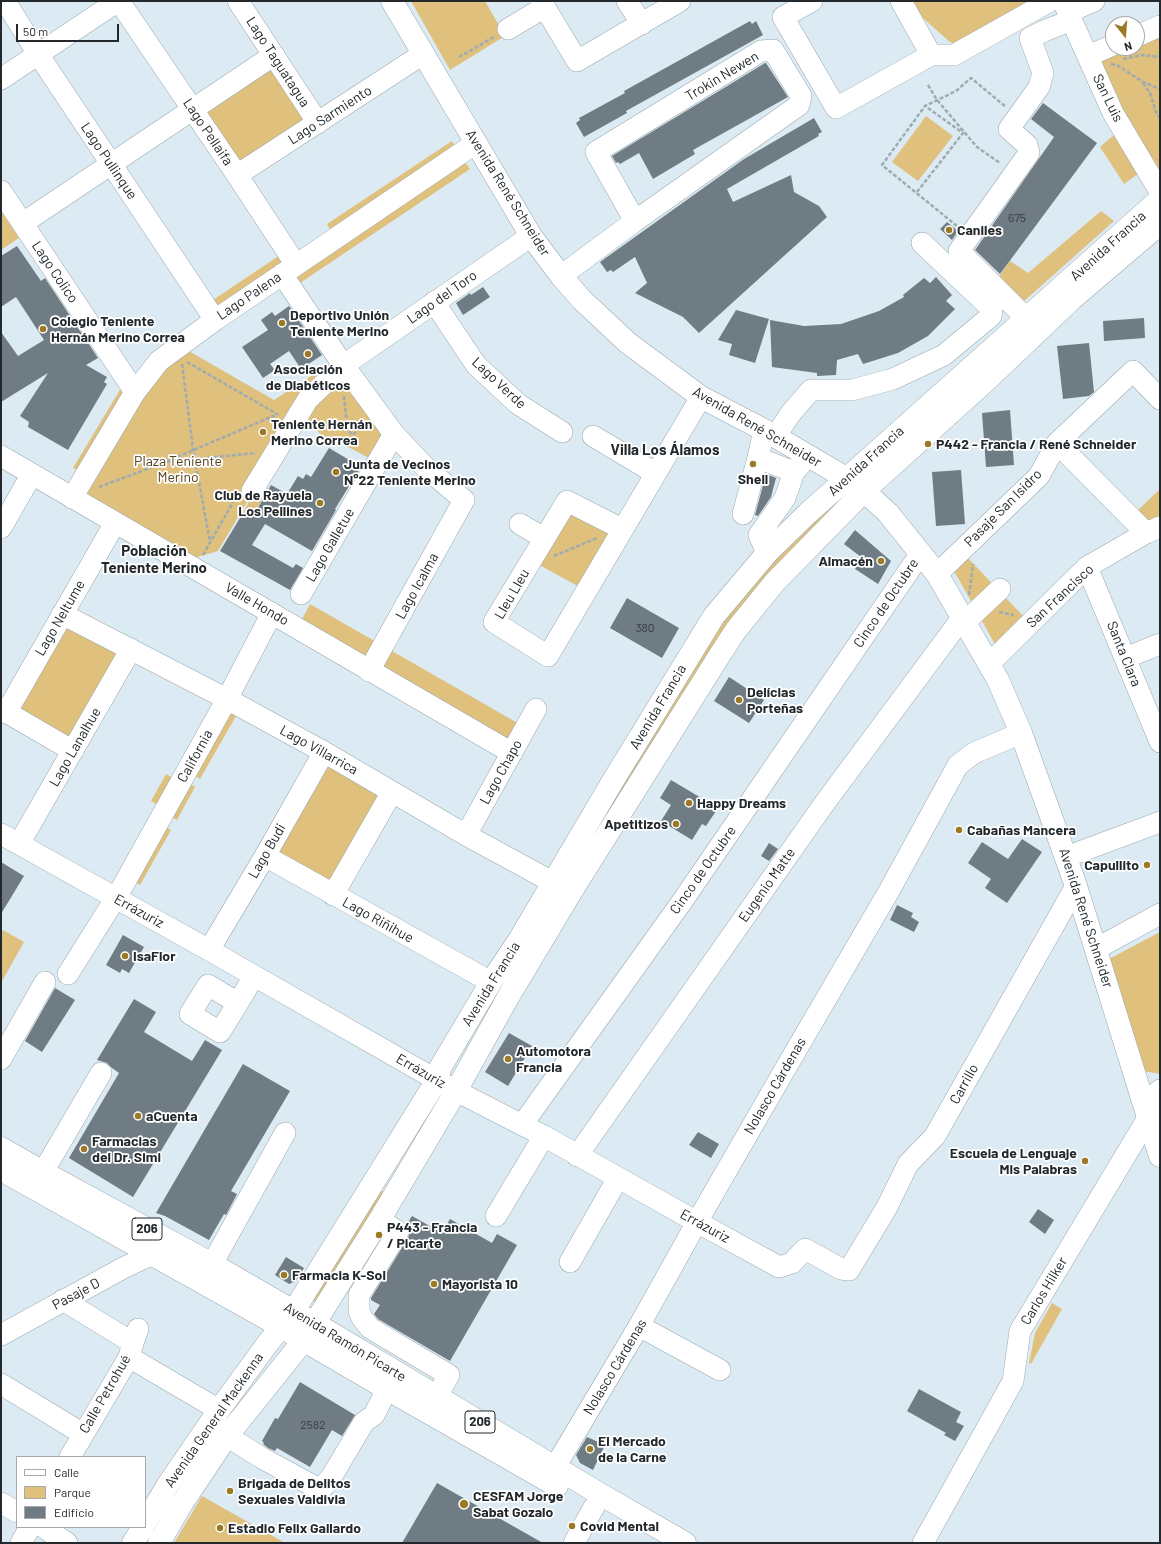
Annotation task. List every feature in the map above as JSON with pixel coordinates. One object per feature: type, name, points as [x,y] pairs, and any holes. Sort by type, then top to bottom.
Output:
[{"type":"main road","name":"Avenida René Schneider","points":[[392,1],[531,236],[561,276],[605,322],[628,343],[701,397],[769,434],[801,464],[846,478],[880,504],[921,553],[965,614],[998,680],[1021,733],[1066,857],[1096,947],[1160,1156]]},
{"type":"main road","name":"Avenida Francia","points":[[287,1319],[381,1172],[437,1080],[440,1068],[491,982],[519,940],[562,887],[736,630],[775,582],[983,370],[1067,293],[1160,199]]},
{"type":"main road","name":"Avenida Francia","points":[[309,1332],[380,1219],[456,1091],[507,999],[562,887],[714,616],[767,553],[808,513],[846,478],[983,370],[1026,318],[1067,293],[1160,224]]},
{"type":"main road","points":[[507,999],[521,955],[522,946],[519,940]]},
{"type":"main road","name":"Avenida Ramón Picarte","points":[[1,1148],[212,1264],[287,1319]]},
{"type":"main road","name":"Avenida Ramón Picarte","points":[[1,1170],[153,1254],[287,1319],[309,1332],[437,1396],[555,1467],[650,1534]]},
{"type":"main road","points":[[381,1172],[381,1183],[394,1195]]},
{"type":"main road","name":"Avenida General Mackenna","points":[[146,1521],[167,1486],[219,1410],[287,1319]]},
{"type":"main road","name":"Avenida Ramón Picarte","points":[[309,1332],[387,1389],[594,1507],[650,1534],[685,1543]]},
{"type":"main road","name":"Avenida General Mackenna","points":[[159,1543],[181,1505],[227,1436],[309,1332]]},
{"type":"main road","points":[[133,1543],[142,1528]]},
{"type":"street","name":"Lago Pullinque","points":[[5,1],[110,164],[215,320]]},
{"type":"street","points":[[1,79],[118,1]]},
{"type":"street","name":"Lago Pellaifa","points":[[118,1],[237,175],[289,270],[344,365],[394,434],[425,467],[464,500]]},
{"type":"street","name":"Lago Taguatagua","points":[[238,1],[318,123]]},
{"type":"street","points":[[627,1],[642,24]]},
{"type":"street","points":[[508,29],[543,4],[577,61],[680,1]]},
{"type":"street","points":[[812,1],[783,18],[836,108],[931,55],[954,55],[1050,1]]},
{"type":"street","points":[[901,1],[931,55]]},
{"type":"street","points":[[1026,318],[959,251],[1029,153],[1027,145],[1009,129],[1039,87],[1043,73],[1030,38],[1044,31],[1068,11],[1094,1]]},
{"type":"street","name":"San Luis","points":[[1068,11],[1113,113],[1160,192]]},
{"type":"street","points":[[1145,33],[1160,26]]},
{"type":"street","points":[[1088,56],[1105,49]]},
{"type":"street","name":"Trokin Newen","points":[[561,276],[635,220],[799,105],[801,96],[773,50],[761,51],[596,152],[635,220]]},
{"type":"street","name":"Lago Sarmiento","points":[[237,175],[423,54]]},
{"type":"street","points":[[22,223],[274,55]]},
{"type":"street","name":"Lago Palena","points":[[72,498],[135,392],[159,361],[215,320],[476,143]]},
{"type":"street","name":"Lago Colico","points":[[1,191],[135,392]]},
{"type":"street","name":"Lago del Toro","points":[[252,491],[308,399],[344,365],[531,236]]},
{"type":"street","points":[[742,514],[758,458],[769,434],[811,390],[852,390],[894,378],[944,355],[991,316],[992,309],[922,243]]},
{"type":"street","name":"Lago Verde","points":[[434,302],[476,365],[518,404],[562,432]]},
{"type":"street","name":"Pasaje San Isidro","points":[[937,574],[1039,476],[1057,443],[1133,370],[1160,399]]},
{"type":"street","name":"Lleu Lleu","points":[[622,529],[567,500],[494,622],[548,656],[622,529],[654,473],[701,397]]},
{"type":"street","name":"Lago Galletue","points":[[301,594],[394,434]]},
{"type":"street","points":[[593,436],[654,473]]},
{"type":"street","points":[[1057,443],[1153,530]]},
{"type":"street","name":"Valle Hondo","points":[[1,456],[512,753]]},
{"type":"street","points":[[758,458],[801,464],[785,498],[759,534],[767,553]]},
{"type":"street","points":[[1,528],[32,474]]},
{"type":"street","points":[[785,498],[808,513]]},
{"type":"street","name":"Lago Icalma","points":[[369,671],[464,500]]},
{"type":"street","name":"Lago Neltume","points":[[4,711],[114,523]]},
{"type":"street","points":[[520,524],[544,538]]},
{"type":"street","name":"San Francisco","points":[[989,664],[1088,567],[1153,530]]},
{"type":"street","name":"Cinco de Octubre","points":[[522,1125],[681,903],[921,553]]},
{"type":"street","name":"Santa Clara","points":[[1088,567],[1160,742]]},
{"type":"street","name":"Eugenio Matte","points":[[576,1156],[824,804],[965,614],[1000,589]]},
{"type":"street","name":"California","points":[[68,974],[115,897],[227,699],[272,613]]},
{"type":"street","name":"Lago Villarrica","points":[[62,614],[227,699],[324,752],[466,834],[562,887]]},
{"type":"street","points":[[1125,658],[1160,644]]},
{"type":"street","name":"Lago Lanalhue","points":[[10,839],[73,751],[131,649]]},
{"type":"street","name":"Lago Chapo","points":[[466,834],[536,709]]},
{"type":"street","points":[[4,711],[73,751]]},
{"type":"street","name":"Nolasco Cárdenas","points":[[555,1467],[639,1326],[697,1222],[889,891],[958,765],[974,753],[1021,733]]},
{"type":"street","name":"Lago Budi","points":[[209,950],[265,856],[324,752]]},
{"type":"street","points":[[333,895],[392,792]]},
{"type":"street","points":[[1066,857],[1160,822]]},
{"type":"street","name":"Errázuriz","points":[[10,839],[209,950],[456,1091],[544,1136],[576,1156],[779,1267],[792,1263],[805,1249],[841,1269]]},
{"type":"street","name":"Lago Riñihue","points":[[265,856],[491,982]]},
{"type":"street","name":"Carrillo","points":[[841,1269],[849,1270],[887,1206],[908,1164],[935,1136],[1076,886]]},
{"type":"street","points":[[1096,947],[1103,945],[1160,914]]},
{"type":"street","points":[[238,1004],[254,976]]},
{"type":"street","points":[[1,1059],[45,982]]},
{"type":"street","points":[[43,1172],[101,1074]]},
{"type":"street","name":"Carlos Hilker","points":[[923,1543],[1013,1381],[1020,1331],[1148,1118],[1151,1097],[1160,1090]]},
{"type":"street","points":[[212,1264],[285,1133]]},
{"type":"street","points":[[496,1216],[544,1136]]},
{"type":"street","points":[[570,1262],[618,1178]]},
{"type":"street","points":[[380,1219],[398,1232],[359,1294],[359,1311],[362,1318],[370,1328],[449,1375],[437,1396]]},
{"type":"street","name":"Pasaje D","points":[[1,1335],[63,1300],[153,1254]]},
{"type":"street","points":[[63,1300],[133,1343],[219,1410]]},
{"type":"street","points":[[639,1326],[720,1370]]},
{"type":"street","name":"Calle Petrohué","points":[[71,1456],[133,1343]]},
{"type":"street","points":[[1,1384],[83,1434]]},
{"type":"street","points":[[227,1436],[262,1458],[317,1488],[323,1487],[332,1476],[364,1422],[374,1415],[387,1389]]},
{"type":"street","points":[[1,1503],[16,1511]]},
{"type":"street","points":[[574,1543],[594,1507]]},
{"type":"street","points":[[21,1543],[29,1528]]},
{"type":"street","points":[[44,1528],[67,1543]]},
{"type":"path","points":[[459,57],[508,29]]},
{"type":"path","points":[[1160,57],[1142,55],[1132,56],[1111,64],[1117,65],[1143,82],[1160,89]]},
{"type":"path","points":[[970,236],[918,192],[882,165],[925,106],[956,90],[971,78],[1018,116]]},
{"type":"path","points":[[1143,82],[1150,93],[1160,118]]},
{"type":"path","points":[[928,85],[937,100],[977,147],[1015,173]]},
{"type":"path","points":[[918,192],[963,133],[925,106]]},
{"type":"path","points":[[210,542],[193,449],[182,360],[278,414]]},
{"type":"path","points":[[344,391],[347,428],[352,435],[360,429]]},
{"type":"path","points":[[99,488],[284,412]]},
{"type":"path","points":[[163,463],[261,452]]},
{"type":"path","points":[[531,561],[559,554],[596,538],[622,529]]},
{"type":"path","points":[[965,614],[973,561]]},
{"type":"green space","points":[[411,1],[485,1],[505,36],[450,70]]},
{"type":"green space","points":[[910,1],[1033,1],[955,44],[950,42],[924,19]]},
{"type":"green space","points":[[1160,21],[1160,179],[1091,51],[1105,49],[1105,56],[1145,56],[1145,28]]},
{"type":"green space","points":[[275,62],[314,120],[242,165],[203,112]]},
{"type":"green space","points":[[926,116],[953,136],[918,181],[892,162]]},
{"type":"green space","points":[[1114,135],[1138,174],[1124,184],[1100,147]]},
{"type":"green space","points":[[452,141],[458,150],[332,233],[327,224]]},
{"type":"green space","points":[[464,161],[470,169],[297,285],[293,277]]},
{"type":"green space","points":[[1,211],[19,238],[1,250]]},
{"type":"green space","points":[[1101,211],[1114,221],[1022,303],[1015,295],[1016,293],[998,278],[1010,261],[1028,273]]},
{"type":"green space","points":[[280,255],[285,262],[218,307],[213,300]]},
{"type":"green space","name":"Plaza Teniente Merino","points":[[187,350],[274,400],[328,365],[333,369],[295,414],[242,498],[247,502],[218,551],[194,558],[88,500],[84,489],[161,371]]},
{"type":"green space","points":[[344,371],[388,434],[373,460],[329,437],[326,441],[304,415]]},
{"type":"green space","points":[[121,388],[127,392],[79,471],[73,468]]},
{"type":"green space","points":[[1160,489],[1160,524],[1148,529],[1134,514]]},
{"type":"green space","points":[[255,494],[263,498],[251,518],[243,513],[252,495]]},
{"type":"green space","points":[[830,504],[837,507],[569,875],[649,736],[741,593]]},
{"type":"green space","points":[[568,507],[616,532],[583,589],[534,562]]},
{"type":"green space","points":[[966,556],[1025,618],[996,646],[953,569]]},
{"type":"green space","points":[[310,604],[521,725],[509,745],[300,623]]},
{"type":"green space","points":[[63,619],[120,651],[72,745],[11,711]]},
{"type":"green space","points":[[230,712],[236,716],[200,779],[194,775]]},
{"type":"green space","points":[[326,758],[385,793],[330,890],[272,852]]},
{"type":"green space","points":[[166,774],[173,778],[158,805],[151,801]]},
{"type":"green space","points":[[189,783],[195,787],[177,820],[170,816]]},
{"type":"green space","points":[[165,826],[171,830],[140,885],[133,881]]},
{"type":"green space","points":[[3,930],[24,942],[1,983],[1,933]]},
{"type":"green space","points":[[1160,932],[1160,1074],[1143,1071],[1109,959]]},
{"type":"green space","points":[[379,1189],[386,1194],[318,1304],[312,1300]]},
{"type":"green space","points":[[1052,1303],[1062,1309],[1031,1364],[1029,1363],[1035,1333]]},
{"type":"green space","name":"Estadio Felix Gallardo","points":[[202,1496],[285,1543],[174,1543]]},
{"type":"building","points":[[750,21],[752,24],[756,21],[763,35],[626,111],[627,113],[584,137],[576,123],[580,120],[579,118],[625,93],[624,91]]},
{"type":"building","points":[[765,63],[788,97],[693,150],[695,154],[653,179],[639,153],[620,164],[618,162],[616,163],[612,156]]},
{"type":"building","points":[[1043,103],[1097,143],[1000,274],[975,250],[1054,137],[1031,119]]},
{"type":"building","points":[[814,118],[822,132],[818,134],[819,136],[727,189],[733,202],[791,175],[794,192],[819,206],[827,217],[699,333],[683,317],[635,293],[647,283],[635,257],[613,272],[611,270],[607,272],[600,262],[744,159]]},
{"type":"building","name":"Caniles","points":[[947,222],[958,231],[952,240],[940,229]]},
{"type":"building","name":"Colegio Teniente Hernán Merino Correa","points":[[17,246],[41,281],[45,278],[98,358],[86,365],[107,377],[104,382],[107,384],[68,450],[28,427],[29,422],[20,416],[48,373],[1,402],[1,332],[18,356],[44,340],[16,297],[1,307],[1,256]]},
{"type":"building","points":[[936,277],[952,295],[946,301],[955,309],[928,336],[898,353],[863,364],[858,354],[837,360],[836,375],[817,376],[817,373],[772,367],[770,320],[804,326],[841,324],[879,311],[904,297],[903,295],[924,278],[930,283]]},
{"type":"building","points":[[483,287],[490,297],[463,315],[456,303],[470,293],[471,295]]},
{"type":"building","points":[[289,306],[322,355],[301,369],[289,351],[270,364],[275,370],[263,378],[242,347],[268,330],[261,320],[272,312],[275,316]]},
{"type":"building","points":[[736,310],[769,319],[755,363],[729,355],[732,344],[718,340]]},
{"type":"building","points":[[1144,318],[1145,338],[1104,341],[1103,321]]},
{"type":"building","points":[[1089,343],[1094,392],[1089,396],[1063,399],[1057,346]]},
{"type":"building","points":[[1010,410],[1014,465],[986,467],[982,413]]},
{"type":"building","points":[[329,448],[361,467],[335,509],[336,510],[312,551],[265,524],[252,545],[293,568],[296,564],[303,568],[290,590],[220,551],[243,513],[252,518],[271,485],[287,494],[298,476],[303,479],[306,474],[311,477]]},
{"type":"building","points":[[961,470],[965,524],[936,526],[932,472]]},
{"type":"building","points":[[766,474],[776,478],[771,497],[758,516],[755,515]]},
{"type":"building","points":[[855,530],[891,561],[878,584],[855,569],[861,557],[844,544]]},
{"type":"building","points":[[627,598],[679,628],[662,658],[610,628]]},
{"type":"building","name":"Delícias Porteñas","points":[[729,677],[764,700],[749,723],[714,701]]},
{"type":"building","name":"Happy Dreams","points":[[671,780],[718,808],[706,826],[702,824],[692,840],[661,821],[671,805],[660,798]]},
{"type":"building","points":[[1022,839],[1042,852],[1007,903],[985,888],[991,879],[968,863],[982,842],[1008,859]]},
{"type":"building","points":[[769,843],[778,849],[769,861],[761,856]]},
{"type":"building","points":[[1,862],[24,876],[1,914]]},
{"type":"building","points":[[897,905],[913,913],[911,917],[919,922],[914,932],[890,920]]},
{"type":"building","name":"IsaFlor","points":[[123,935],[144,947],[129,973],[122,969],[120,973],[106,965]]},
{"type":"building","points":[[55,988],[75,1000],[42,1052],[25,1041]]},
{"type":"building","name":"aCuenta","points":[[134,999],[156,1012],[144,1032],[192,1061],[205,1040],[222,1050],[133,1197],[69,1158],[119,1073],[107,1063],[97,1060]]},
{"type":"building","name":"Automotora Francia","points":[[509,1033],[532,1046],[508,1086],[485,1072]]},
{"type":"building","points":[[243,1064],[290,1091],[231,1191],[237,1194],[226,1215],[224,1214],[209,1240],[165,1216],[156,1213]]},
{"type":"building","points":[[698,1132],[719,1144],[711,1158],[689,1145]]},
{"type":"building","points":[[1038,1209],[1054,1220],[1045,1234],[1029,1222]]},
{"type":"building","name":"Mayorista 10","points":[[412,1216],[442,1233],[450,1219],[492,1243],[497,1234],[517,1245],[450,1361],[378,1319],[374,1314],[380,1305],[371,1300],[371,1298],[408,1238],[410,1232],[407,1224]]},
{"type":"building","points":[[286,1257],[304,1268],[296,1281],[289,1284],[275,1275]]},
{"type":"building","points":[[300,1382],[355,1415],[342,1436],[332,1430],[310,1467],[277,1448],[275,1451],[268,1448],[262,1441],[275,1418],[278,1419]]},
{"type":"building","points":[[919,1389],[961,1412],[956,1422],[964,1426],[955,1441],[944,1435],[946,1433],[907,1411]]},
{"type":"building","name":"El Mercado de la Carne","points":[[587,1437],[605,1445],[593,1470],[580,1463],[576,1455]]},
{"type":"building","points":[[437,1483],[543,1543],[402,1543]]},
{"type":"place","name":"Caniles","points":[[949,230]]},
{"type":"place","name":"Deportivo Unión Teniente Merino","points":[[282,323]]},
{"type":"place","name":"Colegio Teniente Hernán Merino Correa","points":[[43,329]]},
{"type":"place","name":"Asociación de Diabéticos","points":[[308,354]]},
{"type":"place","name":"Teniente Hernán Merino Correa","points":[[263,432]]},
{"type":"place","name":"P442 - Francia / René Schneider","points":[[928,444]]},
{"type":"place","name":"Shell","points":[[753,464]]},
{"type":"place","name":"Junta de Vecinos N°22 Teniente Merino","points":[[336,472]]},
{"type":"place","name":"Club de Rayuela Los Pellines","points":[[320,503]]},
{"type":"place","name":"Almacén","points":[[881,561]]},
{"type":"place","name":"Delícias Porteñas","points":[[739,700]]},
{"type":"place","name":"Happy Dreams","points":[[689,803]]},
{"type":"place","name":"Apetitizos","points":[[676,824]]},
{"type":"place","name":"Cabañas Mancera","points":[[959,830]]},
{"type":"place","name":"Capullito","points":[[1147,865]]},
{"type":"place","name":"IsaFlor","points":[[125,956]]},
{"type":"place","name":"Automotora Francia","points":[[508,1059]]},
{"type":"place","name":"aCuenta","points":[[138,1116]]},
{"type":"place","name":"Farmacias del Dr. Simi","points":[[84,1149]]},
{"type":"place","name":"Escuela de Lenguaje Mis Palabras","points":[[1085,1161]]},
{"type":"place","name":"P443 - Francia / Picarte","points":[[379,1235]]},
{"type":"place","name":"Farmacia K-Sol","points":[[284,1275]]},
{"type":"place","name":"Mayorista 10","points":[[434,1284]]},
{"type":"place","name":"El Mercado de la Carne","points":[[590,1449]]},
{"type":"place","name":"Brigada de Delitos Sexuales Valdivia","points":[[230,1491]]},
{"type":"place","name":"CESFAM Jorge Sabat Gozalo","points":[[464,1504]]},
{"type":"place","name":"Covid Mental","points":[[572,1526]]},
{"type":"place","name":"Estadio Felix Gallardo","points":[[220,1528]]},
{"type":"district","name":"Villa Los Álamos","points":[[665,450]]},
{"type":"district","name":"Población Teniente Merino","points":[[154,560]]}]
